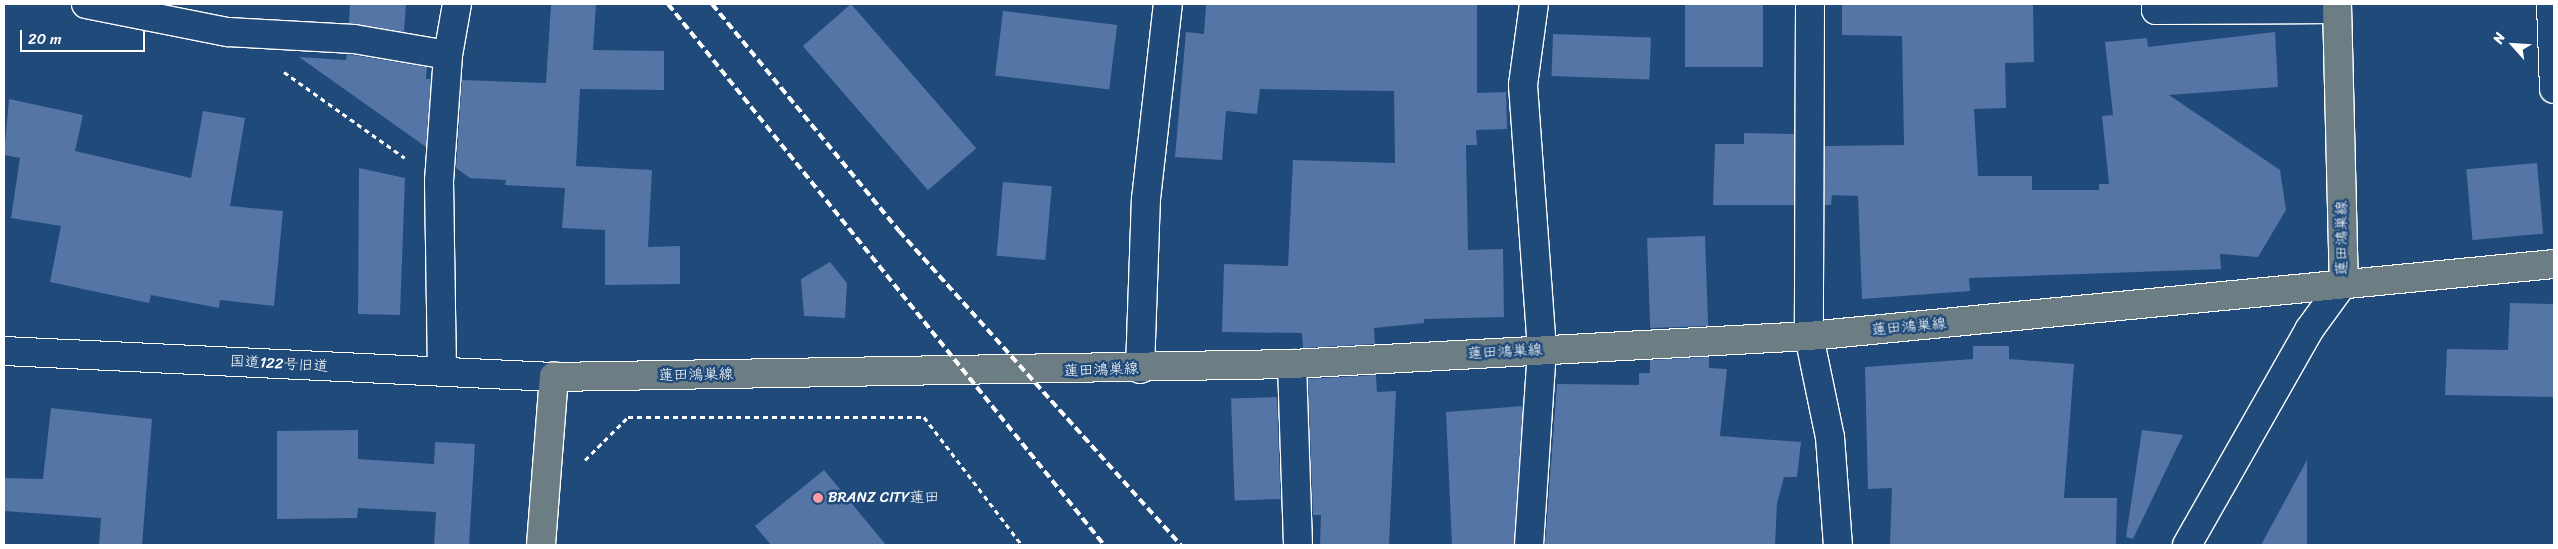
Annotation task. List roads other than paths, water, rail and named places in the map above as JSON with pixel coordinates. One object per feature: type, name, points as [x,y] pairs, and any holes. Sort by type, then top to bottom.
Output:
[{"type":"main road","name":"蓮田鴻巣線","points":[[554,377],[1140,369],[1292,364],[1810,336],[2094,311],[2344,282],[2337,6]]},
{"type":"main road","points":[[2344,282],[2554,264]]},
{"type":"main road","points":[[541,545],[554,377]]},
{"type":"street","points":[[86,4],[228,32],[354,40],[448,56]]},
{"type":"street","points":[[442,372],[438,181],[448,56],[457,4]]},
{"type":"street","points":[[1140,369],[1146,199],[1168,4]]},
{"type":"street","points":[[1529,545],[1542,350],[1523,85],[1534,4]]},
{"type":"street","points":[[1810,4],[1810,336],[1830,437],[1838,545]]},
{"type":"street","points":[[2156,4],[2156,10],[2337,6]]},
{"type":"street","points":[[2551,4],[2554,89]]},
{"type":"street","points":[[2187,545],[2305,338],[2344,282]]},
{"type":"street","name":"国道122号旧道","points":[[4,351],[554,377]]},
{"type":"street","points":[[1292,364],[1298,545]]},
{"type":"railway","points":[[668,4],[1104,545]]},
{"type":"railway","points":[[712,4],[899,231],[1181,545]]},
{"type":"place","name":"BRANZ CITY蓮田","points":[[818,498]]}]
